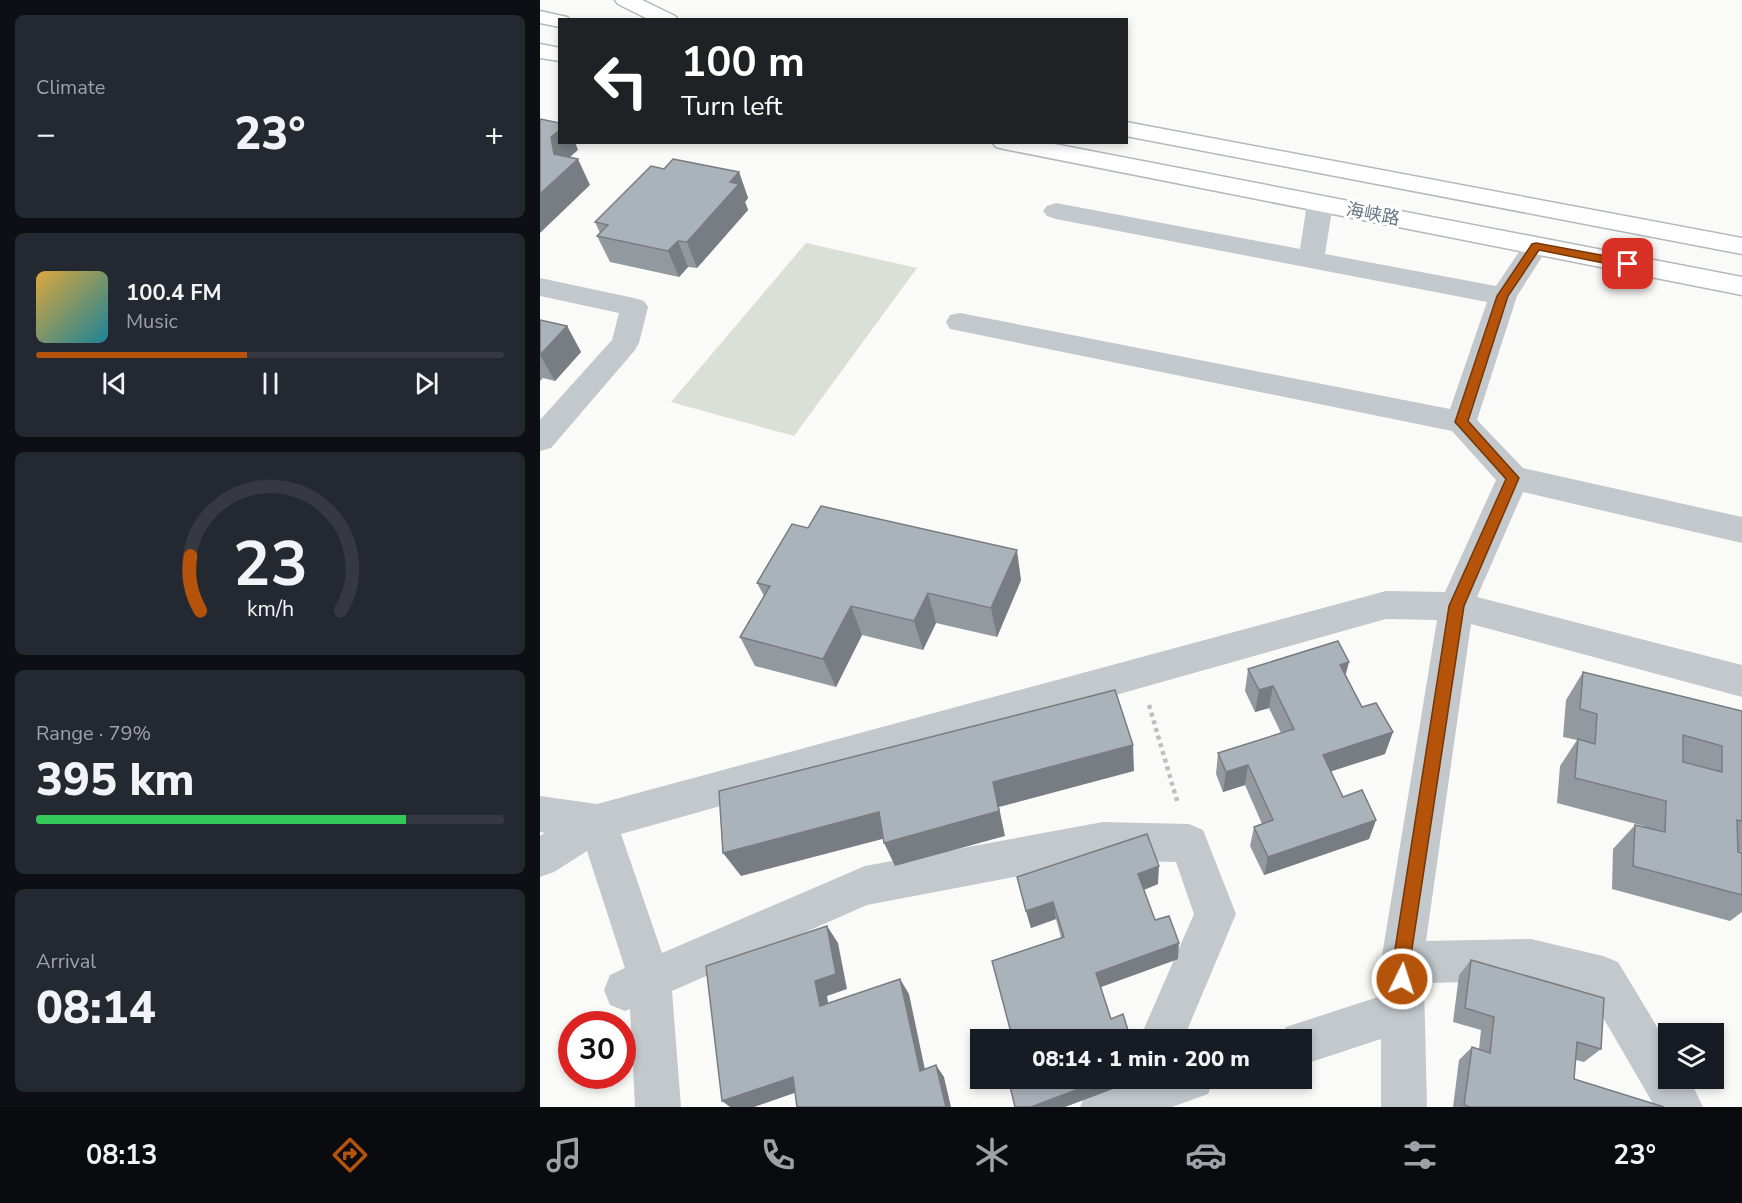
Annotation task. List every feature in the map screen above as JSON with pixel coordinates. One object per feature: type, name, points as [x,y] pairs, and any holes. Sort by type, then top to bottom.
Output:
[{"type":"highway","points":[[625,0],[664,18]]},
{"type":"highway","points":[[540,17],[558,21]]},
{"type":"highway","points":[[540,51],[558,55]]},
{"type":"highway","points":[[540,65],[558,66]]},
{"type":"highway","name":"海峡路","points":[[1128,129],[1742,246]]},
{"type":"highway","name":"海峡路","points":[[1014,144],[1742,286]]},
{"type":"street","points":[[1311,260],[1320,204]]},
{"type":"street","points":[[1056,211],[1503,296]]},
{"type":"street","points":[[1461,422],[1503,296],[1536,246]]},
{"type":"street","points":[[540,287],[634,307],[625,343],[540,440]]},
{"type":"street","points":[[960,322],[1461,422],[1513,478],[1742,530]]},
{"type":"street","points":[[1404,1107],[1402,962],[1456,606],[1513,478]]},
{"type":"street","points":[[540,858],[597,822],[1386,605],[1456,606],[1742,681]]},
{"type":"street","points":[[540,814],[597,822]]},
{"type":"street","points":[[597,822],[637,985],[658,1107]]},
{"type":"street","points":[[637,985],[865,886],[1103,841],[1189,843],[1215,914],[1166,1029]]},
{"type":"street","points":[[1402,962],[1531,960],[1603,976],[1680,1107]]},
{"type":"street","points":[[1312,1040],[1402,1011]]},
{"type":"street","points":[[1131,1097],[1157,1089]]},
{"type":"path","points":[[1140,672],[1189,843]]},
{"type":"shaded area","points":[[806,243],[917,268],[794,436],[671,402]]},
{"type":"building","points":[[540,119],[558,123],[558,132],[551,137],[554,154],[578,159],[540,194]]},
{"type":"building","points":[[673,159],[739,172],[730,182],[739,184],[687,242],[678,241],[668,251],[597,236],[608,225],[595,222],[651,166],[664,169]]},
{"type":"building","points":[[540,320],[567,326],[540,355]]},
{"type":"building","points":[[821,506],[1017,550],[991,608],[928,593],[914,621],[851,606],[823,659],[740,637],[770,586],[757,583],[792,524],[808,528]]},
{"type":"building","points":[[1338,641],[1349,662],[1340,665],[1362,707],[1376,703],[1393,732],[1323,755],[1343,797],[1362,790],[1376,820],[1268,857],[1254,827],[1273,820],[1248,765],[1226,772],[1218,753],[1294,729],[1273,686],[1259,690],[1248,669]]},
{"type":"building","points":[[1583,672],[1742,711],[1742,821],[1737,820],[1738,852],[1742,853],[1742,895],[1633,866],[1635,825],[1665,832],[1666,801],[1575,778],[1578,739],[1595,744],[1597,714],[1580,709]],"holes":[[[1683,735],[1722,746],[1722,772],[1683,762]]]},
{"type":"building","points":[[1115,690],[1133,745],[993,782],[999,811],[884,843],[879,812],[723,853],[719,791]]},
{"type":"building","points":[[1147,834],[1159,866],[1138,874],[1155,920],[1169,916],[1179,943],[1096,973],[1111,1019],[1123,1014],[1128,1029],[1010,1029],[992,961],[1064,937],[1053,902],[1026,911],[1017,877]]},
{"type":"building","points":[[827,926],[836,974],[815,981],[820,1006],[900,979],[920,1071],[936,1065],[946,1107],[797,1107],[793,1077],[722,1101],[706,966]]},
{"type":"building","points":[[1471,960],[1604,998],[1601,1049],[1577,1042],[1574,1079],[1664,1107],[1470,1107],[1464,1105],[1472,1047],[1490,1053],[1494,1017],[1465,1008]]},
{"type":"building","points":[[1011,1089],[1079,1089],[1031,1107],[1015,1107]]},
{"type":"route","points":[[1402,979],[1402,962],[1456,606],[1513,478],[1461,422],[1503,296],[1536,246],[1628,264]]}]
